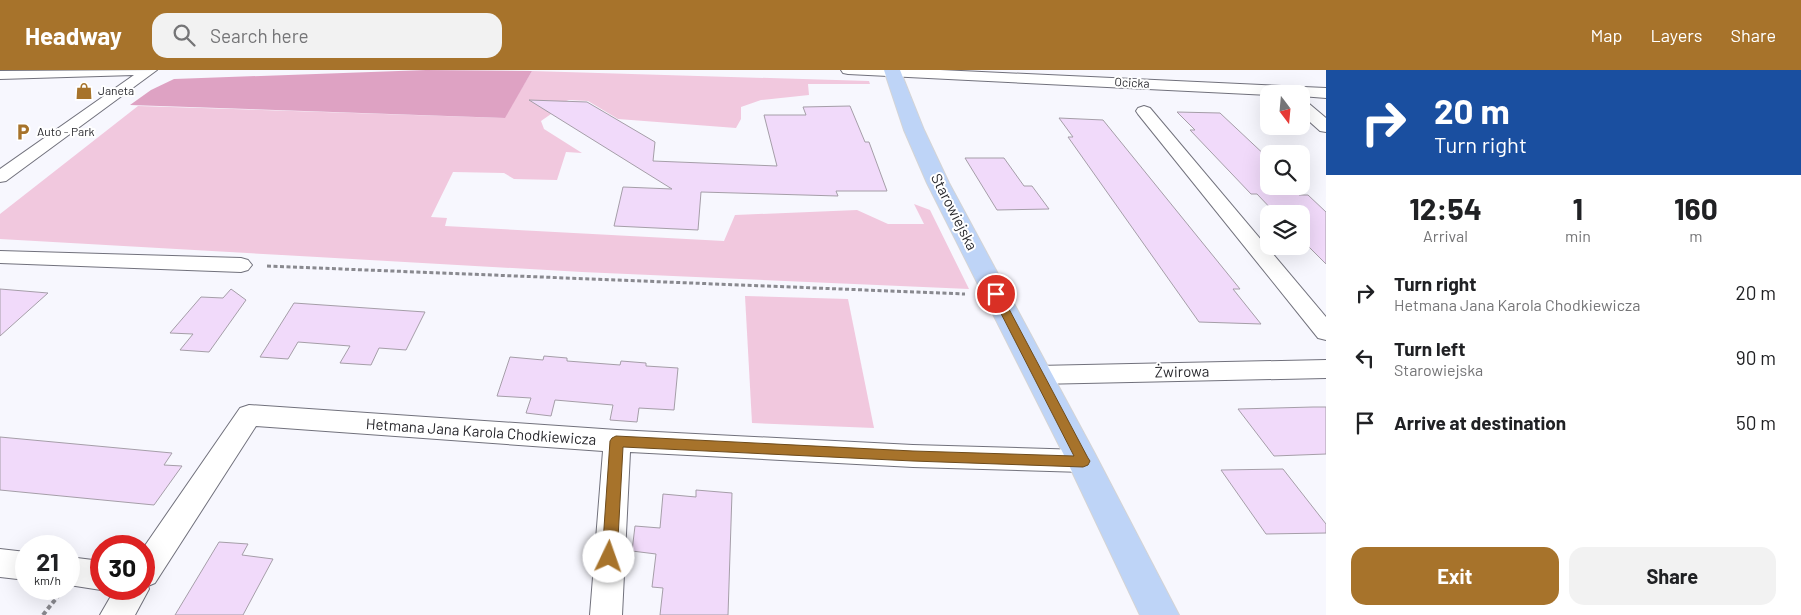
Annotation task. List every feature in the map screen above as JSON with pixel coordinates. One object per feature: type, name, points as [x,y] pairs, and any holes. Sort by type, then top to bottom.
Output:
[{"type":"main road","name":"Starowiejska","points":[[892,71],[914,130],[934,174],[1083,461],[1160,615]]},
{"type":"street","points":[[0,75],[141,70]]},
{"type":"street","points":[[0,177],[150,70]]},
{"type":"street","name":"Ocicka","points":[[848,70],[1260,91]]},
{"type":"street","name":"Ocicka","points":[[1310,93],[1326,93]]},
{"type":"street","points":[[1144,111],[1326,332]]},
{"type":"street","points":[[1310,113],[1326,127]]},
{"type":"street","points":[[0,257],[241,265]]},
{"type":"street","name":"Żwirowa","points":[[1038,375],[1326,369]]},
{"type":"street","name":"Hetmana Jana Karola Chodkiewicza","points":[[155,556],[249,415],[616,441],[913,456],[1083,461]]},
{"type":"street","points":[[606,615],[616,441]]},
{"type":"street","points":[[0,563],[15,565]]},
{"type":"street","points":[[116,615],[126,600]]},
{"type":"path","points":[[241,265],[996,294]]},
{"type":"path","points":[[43,615],[55,600]]},
{"type":"shaded area","points":[[426,70],[532,71],[505,118],[130,105],[151,90],[174,79]]},
{"type":"shaded area","points":[[532,71],[869,81],[870,84],[808,84],[809,95],[761,100],[741,107],[741,119],[736,128],[618,119],[588,101],[569,100],[555,105],[551,114],[541,121],[544,129],[582,153],[566,152],[557,180],[514,179],[504,173],[453,172],[431,217],[447,218],[445,226],[724,241],[735,215],[857,210],[888,224],[924,224],[914,204],[930,210],[969,289],[582,272],[0,239],[0,214],[138,106],[504,118]]},
{"type":"shaded area","points":[[745,296],[848,299],[874,428],[752,423]]},
{"type":"building","points":[[529,100],[587,102],[655,142],[653,161],[777,166],[764,115],[806,115],[803,107],[850,106],[865,142],[869,142],[887,191],[836,191],[838,196],[701,192],[698,230],[614,226],[623,187],[672,189]]},
{"type":"building","points":[[1177,112],[1220,113],[1260,151],[1260,195],[1308,195],[1326,212],[1326,264],[1310,248],[1310,205],[1267,205],[1257,194],[1251,194],[1190,130],[1195,130]]},
{"type":"building","points":[[1059,118],[1103,120],[1240,289],[1233,289],[1261,324],[1199,322],[1068,137],[1073,137]]},
{"type":"building","points":[[965,158],[1004,158],[1024,186],[1032,186],[1049,209],[997,210]]},
{"type":"building","points":[[0,289],[48,293],[0,336]]},
{"type":"building","points":[[231,289],[246,300],[209,352],[180,350],[193,334],[170,333],[201,297],[223,298]]},
{"type":"building","points":[[294,303],[425,312],[406,350],[379,348],[371,365],[340,363],[350,346],[298,342],[288,359],[260,357]]},
{"type":"building","points":[[544,356],[567,358],[567,361],[620,365],[621,361],[646,363],[646,366],[678,368],[674,410],[639,408],[637,422],[610,420],[613,405],[555,400],[551,416],[526,413],[531,398],[497,396],[510,357],[543,360]]},
{"type":"building","points":[[1326,407],[1326,454],[1274,456],[1238,409]]},
{"type":"building","points":[[0,437],[172,453],[164,465],[182,466],[154,505],[0,490]]},
{"type":"building","points":[[1283,469],[1326,524],[1326,533],[1266,534],[1221,470]]},
{"type":"building","points":[[696,490],[732,493],[728,615],[660,615],[663,588],[652,587],[656,554],[632,551],[635,526],[660,528],[663,494],[696,497]]},
{"type":"building","points":[[219,542],[248,544],[242,555],[273,559],[243,615],[175,615]]},
{"type":"place","name":"Janeta","points":[[84,91]]},
{"type":"place","name":"Auto - Park","points":[[23,132]]},
{"type":"route","points":[[609,557],[616,441],[913,456],[1083,461],[996,294]]}]
